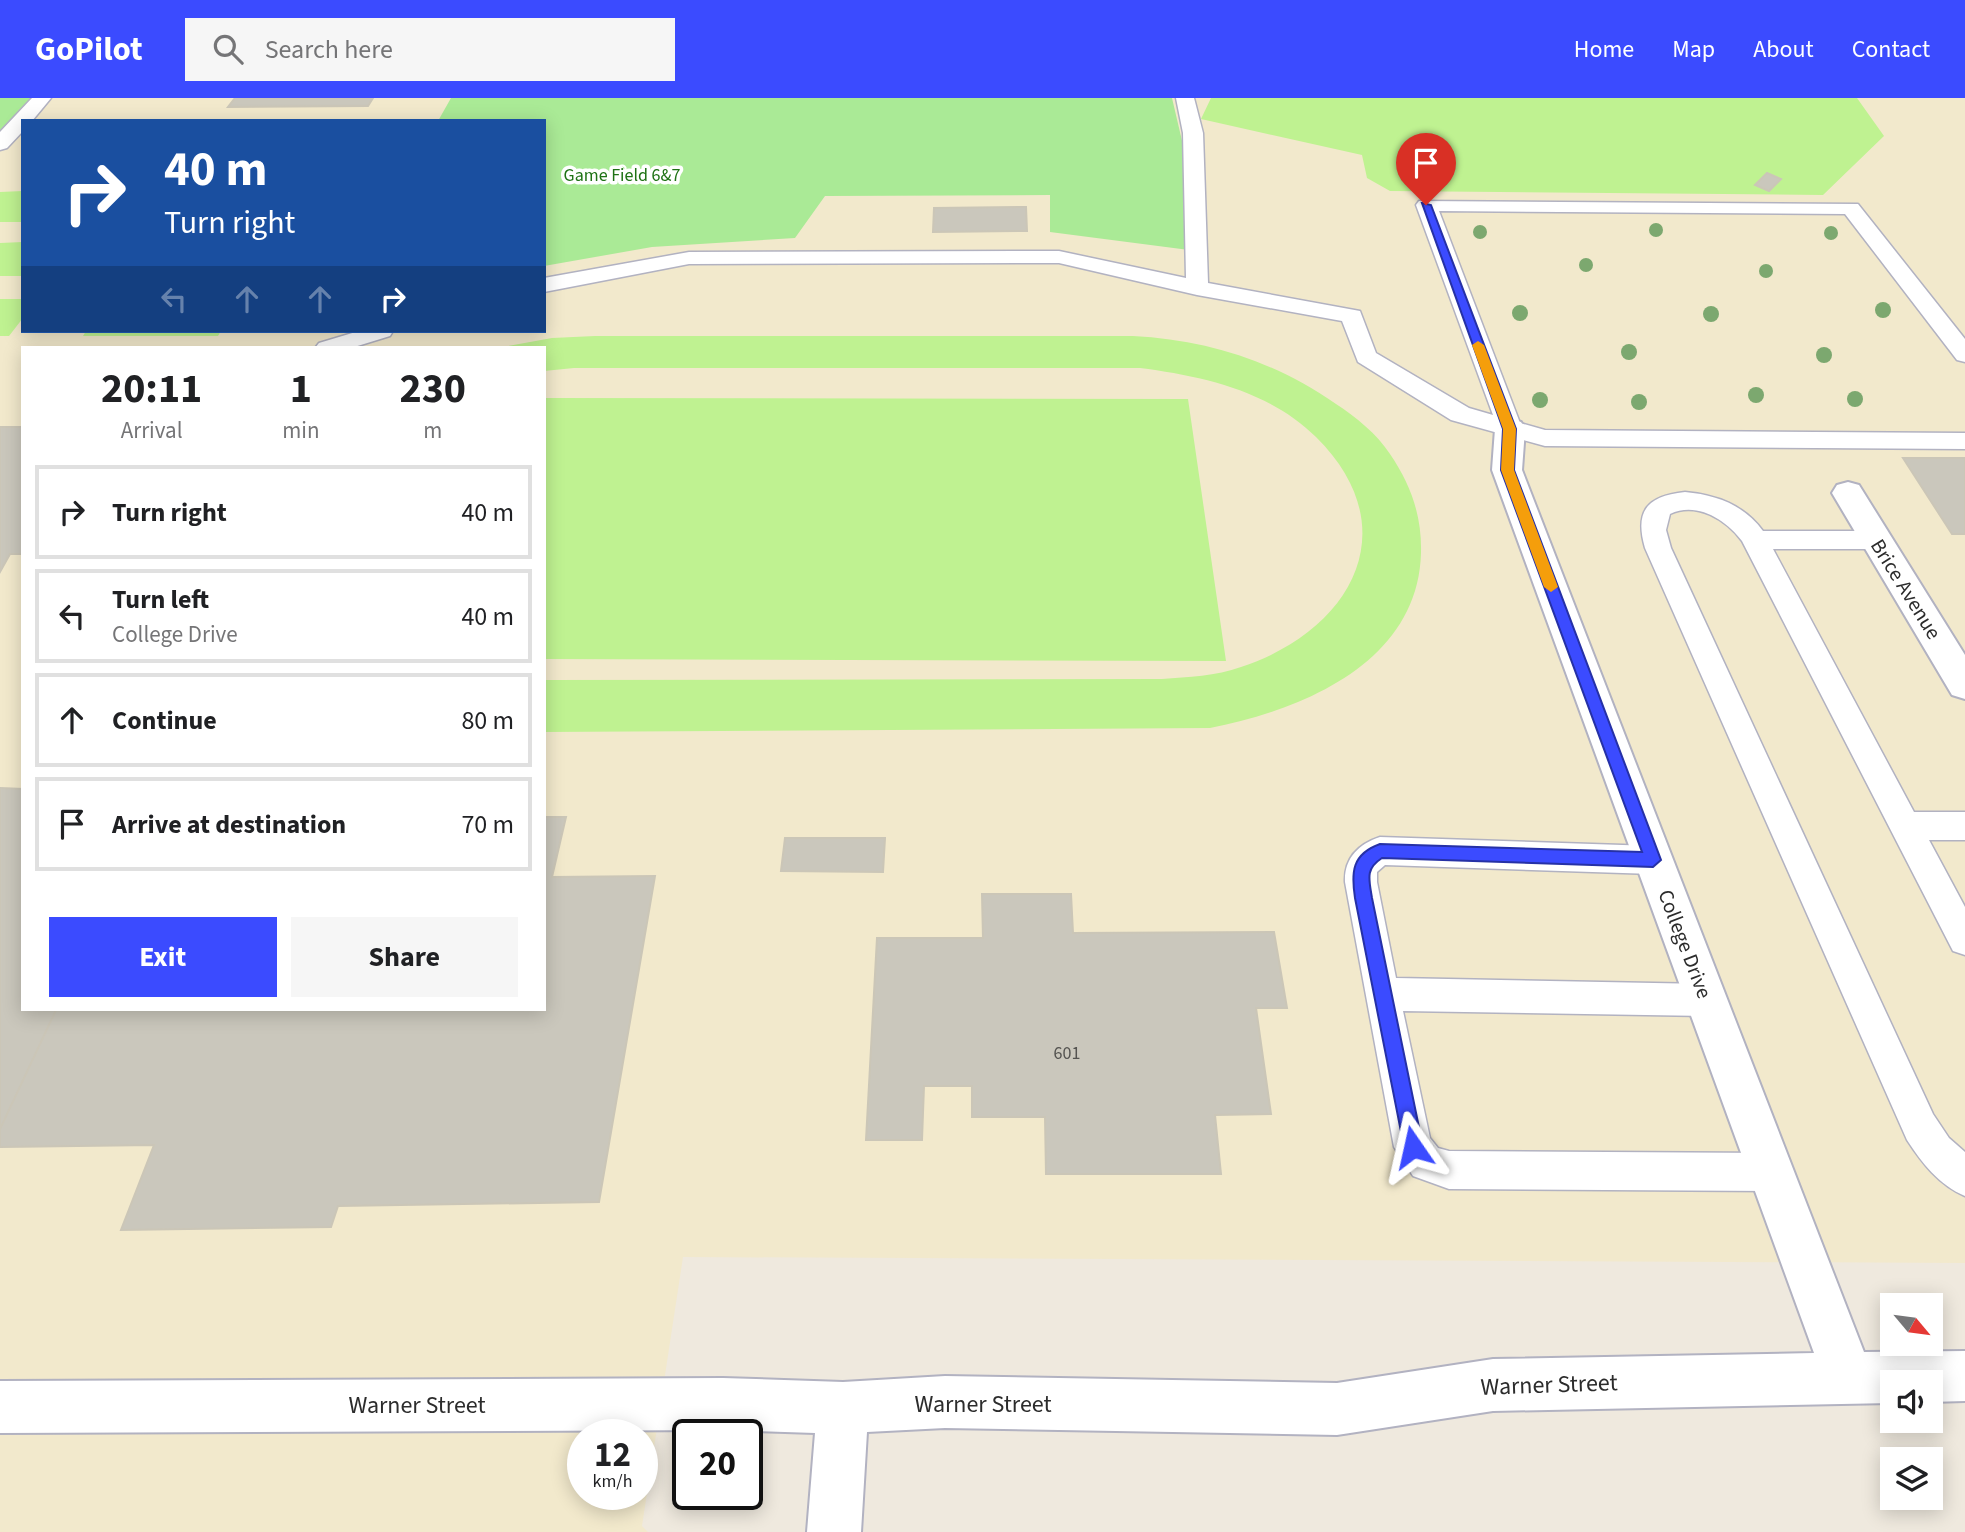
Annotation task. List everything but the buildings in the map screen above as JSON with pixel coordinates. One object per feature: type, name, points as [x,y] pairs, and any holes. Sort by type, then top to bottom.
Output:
[{"type":"street","name":"College Drive","points":[[1510,429],[1507,470],[1848,1378]]},
{"type":"street","name":"Brice Avenue","points":[[1848,493],[1965,685]]},
{"type":"street","name":"Warner Street","points":[[0,1406],[723,1404],[843,1408],[945,1402],[1338,1409],[1493,1385],[1965,1377]]},
{"type":"street","points":[[834,1532],[843,1408]]},
{"type":"lane","points":[[23,119],[42,98]]},
{"type":"lane","points":[[1185,98],[1193,133],[1197,288]]},
{"type":"lane","points":[[0,144],[21,121]]},
{"type":"lane","points":[[1510,429],[1426,205],[1851,208],[1965,355]]},
{"type":"lane","points":[[546,285],[689,258],[1059,257],[1197,288],[1352,316],[1366,357],[1460,414],[1545,438],[1965,441]]},
{"type":"lane","points":[[333,346],[376,333]]},
{"type":"lane","points":[[1965,940],[1755,540],[1744,524],[1730,513],[1695,502],[1664,506],[1654,513],[1650,524],[1663,560],[1920,1127],[1936,1151],[1965,1177]]},
{"type":"lane","points":[[1755,540],[1876,540]]},
{"type":"lane","points":[[1906,826],[1965,826]]},
{"type":"lane","points":[[1653,860],[1380,851],[1364,861],[1360,872],[1413,1147],[1426,1163],[1449,1170],[1771,1172]]},
{"type":"lane","points":[[1383,994],[1706,1000]]},
{"type":"shaded area","points":[[0,98],[1965,98],[1965,1263],[683,1257],[658,1421],[567,1419],[567,1510],[644,1510],[642,1526],[648,1532],[0,1532]]},
{"type":"green space","points":[[0,98],[35,98],[0,136]]},
{"type":"green space","name":"Game Field 6&7","points":[[451,98],[1172,98],[1183,145],[1189,250],[1050,232],[1050,195],[825,196],[795,238],[652,247],[546,266],[546,119],[439,119]]},
{"type":"green space","points":[[1211,98],[1857,98],[1884,136],[1823,195],[1390,191],[1367,178],[1362,155],[1201,119]]},
{"type":"green space","points":[[21,191],[21,222],[0,222],[0,192]]},
{"type":"green space","points":[[21,242],[21,276],[0,276],[0,243]]},
{"type":"green space","points":[[0,299],[21,299],[21,321],[9,336],[0,336]]},
{"type":"green space","points":[[85,333],[220,333],[218,336],[83,336]]},
{"type":"green space","points":[[1133,336],[1188,342],[1239,355],[1313,389],[1358,420],[1385,447],[1404,477],[1420,526],[1421,553],[1415,591],[1400,624],[1377,652],[1349,675],[1316,694],[1281,709],[1210,728],[546,732],[546,680],[1162,679],[1222,672],[1280,651],[1312,629],[1338,603],[1355,573],[1362,541],[1359,507],[1344,472],[1316,437],[1278,408],[1234,388],[1211,381],[1140,368],[574,368],[546,371],[546,346],[508,346],[552,338]]},
{"type":"green space","points":[[546,398],[1188,399],[1226,661],[546,659]]},
{"type":"slow traffic","points":[[1478,345],[1510,429],[1507,470],[1551,587]]},
{"type":"route","points":[[1413,1147],[1363,898],[1360,872],[1364,861],[1380,851],[1653,860],[1507,470],[1510,429],[1426,205]]}]
